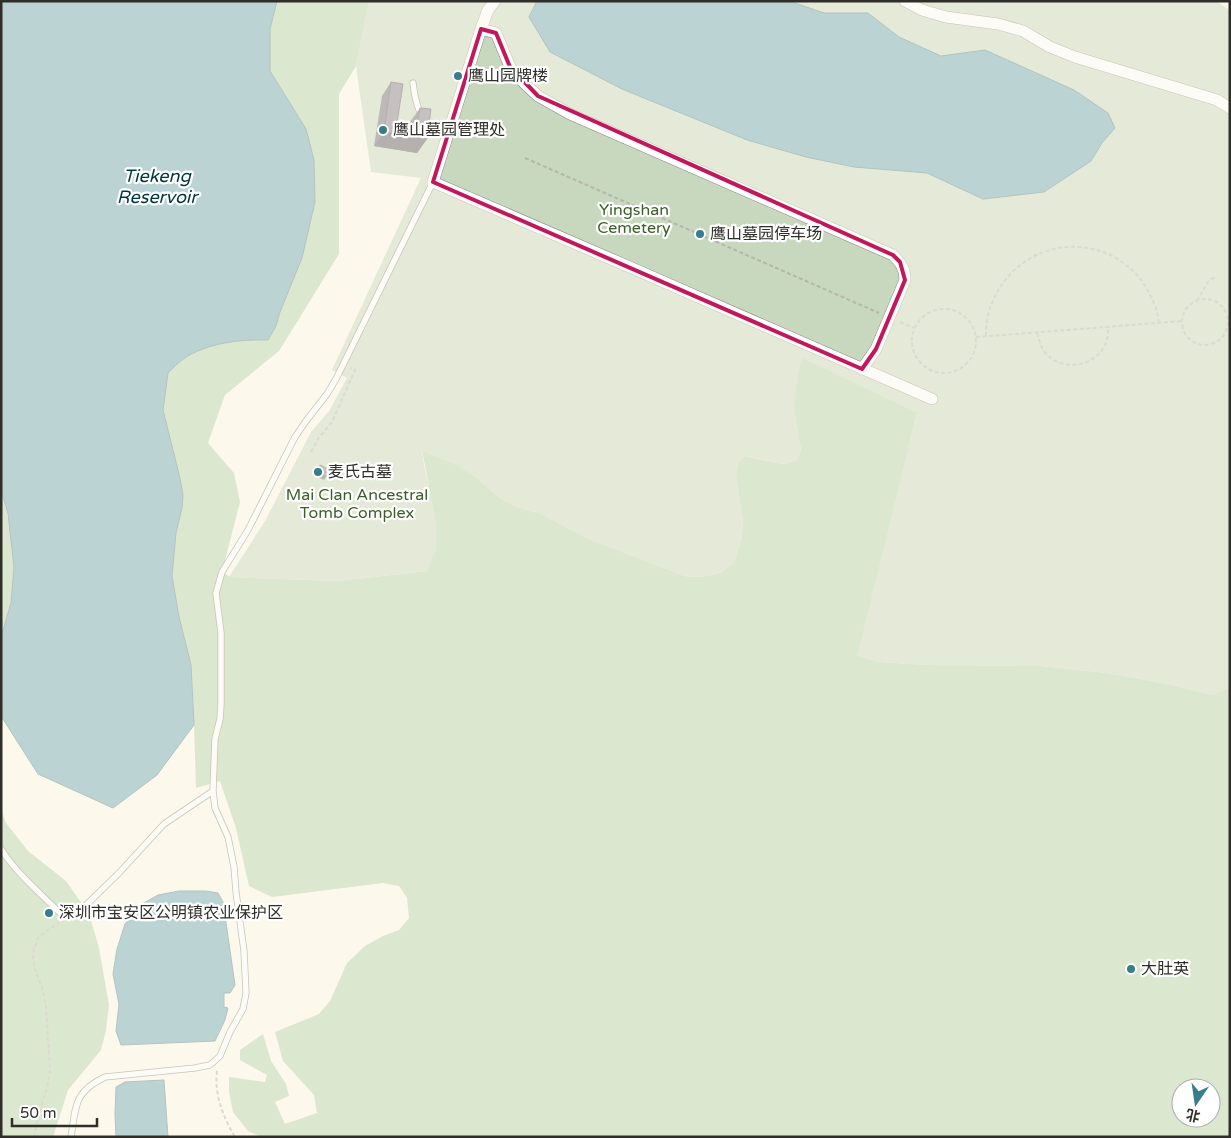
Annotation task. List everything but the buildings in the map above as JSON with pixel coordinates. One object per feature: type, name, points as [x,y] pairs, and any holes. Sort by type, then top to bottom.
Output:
[{"type":"street","points":[[495,1],[488,10],[481,29],[433,182],[932,399]]},
{"type":"street","points":[[904,1],[922,10],[946,17],[998,24],[1023,31],[1050,47],[1075,57],[1209,97],[1230,108]]},
{"type":"street","points":[[481,29],[496,33],[510,66],[538,96],[570,114],[894,255],[905,271],[905,280],[876,349],[862,368]]},
{"type":"lane","points":[[413,83],[415,100],[421,114],[436,129],[448,133]]},
{"type":"lane","points":[[71,1137],[75,1108],[80,1094],[94,1082],[105,1076],[205,1067],[213,1063],[220,1056],[230,1032],[243,1009],[246,993],[244,951],[234,867],[228,837],[215,808],[213,791],[215,739],[222,704],[221,633],[216,593],[222,572],[248,530],[295,437],[336,379],[433,182]]},
{"type":"lane","points":[[1,848],[10,862],[31,886],[61,914],[71,916],[82,910],[164,824],[213,791]]},
{"type":"path","points":[[526,158],[914,328]]},
{"type":"path","points":[[986,336],[988,311],[996,291],[1009,274],[1025,261],[1044,251],[1064,247],[1086,247],[1106,253],[1125,263],[1140,278],[1151,296],[1159,323]]},
{"type":"path","points":[[1197,301],[1209,280],[1216,277]]},
{"type":"path","points":[[1209,299],[1222,306],[1226,313],[1228,320],[1224,335],[1212,344],[1204,345],[1190,340],[1183,327],[1184,313],[1188,306],[1197,301],[1209,299]]},
{"type":"path","points":[[938,308],[949,308],[967,318],[974,327],[976,337],[976,348],[972,358],[964,366],[955,371],[945,373],[924,367],[912,349],[911,338],[919,319],[928,312],[938,308]]},
{"type":"path","points":[[976,337],[1182,321]]},
{"type":"path","points":[[1037,333],[1039,343],[1054,360],[1064,364],[1075,365],[1086,363],[1095,358],[1103,349],[1107,339],[1108,327]]},
{"type":"path","points":[[311,452],[332,422],[355,370]]},
{"type":"path","points":[[34,1137],[50,1070],[46,1007],[43,990],[34,970],[32,958],[38,938],[71,916]]},
{"type":"path","points":[[220,1056],[217,1088],[221,1107],[235,1137]]},
{"type":"highlighted area","points":[[481,29],[496,33],[510,67],[538,96],[893,255],[900,262],[905,280],[876,349],[862,369],[433,182]]},
{"type":"green space","points":[[277,1],[369,1],[356,66],[339,94],[339,254],[279,351],[225,395],[208,443],[234,473],[240,502],[222,572],[230,577],[338,581],[427,571],[436,549],[437,534],[422,450],[455,464],[475,476],[501,499],[518,507],[541,514],[591,540],[688,577],[707,576],[722,572],[734,563],[742,536],[743,521],[736,476],[739,463],[745,456],[784,464],[796,461],[801,450],[794,409],[796,385],[802,358],[917,413],[857,656],[880,662],[927,665],[1041,666],[1107,673],[1168,684],[1212,695],[1230,687],[1230,1137],[261,1137],[248,1131],[233,1112],[229,1092],[229,1077],[265,1082],[267,1075],[240,1060],[240,1050],[263,1034],[271,1061],[286,1084],[289,1096],[275,1102],[285,1124],[317,1113],[314,1095],[283,1061],[275,1032],[319,1014],[330,1001],[347,963],[365,946],[399,930],[409,918],[407,898],[399,886],[383,883],[272,897],[249,886],[236,828],[220,781],[196,788],[191,665],[179,617],[172,576],[176,533],[183,495],[163,410],[168,372],[181,361],[202,349],[224,343],[268,340],[276,326],[280,312],[286,98],[270,71],[270,29]]},
{"type":"green space","name":"Yingshan Cemetery","points":[[369,1],[1216,1],[1230,10],[1230,687],[1212,695],[1168,684],[1107,673],[1041,666],[927,665],[880,662],[856,656],[917,413],[794,409],[801,450],[796,461],[784,464],[746,456],[736,476],[743,521],[742,536],[734,563],[722,572],[707,576],[688,577],[591,540],[541,514],[518,507],[501,499],[475,476],[455,464],[422,450],[437,526],[436,549],[427,571],[338,581],[229,577],[265,521],[311,432],[329,411],[347,378],[332,370],[421,178],[371,172],[356,66]]},
{"type":"green space","points":[[1,490],[11,532],[14,576],[11,604],[1,637]]},
{"type":"green space","points":[[1,810],[6,823],[28,851],[66,881],[89,914],[99,948],[109,1005],[101,1050],[68,1090],[53,1137],[1,1137]]},
{"type":"water","name":"Tiekeng Reservoir","points":[[1,1],[277,1],[270,29],[270,71],[306,129],[314,160],[315,202],[302,258],[276,326],[268,340],[235,341],[202,349],[183,359],[168,373],[163,410],[183,495],[176,533],[172,576],[179,617],[191,665],[194,725],[157,775],[113,808],[38,774],[1,716],[1,637],[11,603],[14,567],[8,514],[1,490]]},
{"type":"water","points":[[537,1],[789,1],[824,13],[868,13],[899,37],[941,56],[985,50],[1074,90],[1108,113],[1115,128],[1102,143],[1091,161],[1044,192],[983,199],[927,173],[854,167],[806,157],[747,140],[622,89],[550,52],[529,17]]},
{"type":"water","points":[[179,891],[218,893],[223,902],[235,985],[230,993],[224,993],[224,1007],[228,1008],[225,1020],[215,1041],[121,1045],[116,1031],[119,1004],[113,974],[117,949],[125,924],[142,904],[158,895]]},
{"type":"water","points":[[164,1080],[168,1137],[116,1137],[116,1087],[125,1082]]},
{"type":"place","name":"鹰山园牌楼","points":[[458,76]]},
{"type":"place","name":"鹰山墓园管理处","points":[[383,130]]},
{"type":"place","name":"鹰山墓园停车场","points":[[700,234]]},
{"type":"place","name":"麦氏古墓","points":[[318,472]]},
{"type":"place","name":"深圳市宝安区公明镇农业保护区","points":[[49,913]]},
{"type":"place","name":"大肚英","points":[[1131,969]]},
{"type":"park label","name":"Mai Clan Ancestral Tomb Complex","points":[[357,504]]}]
